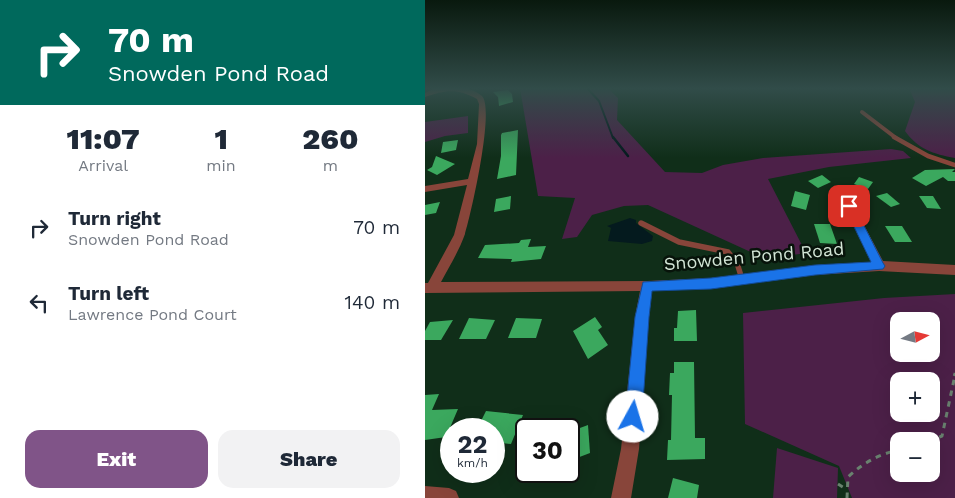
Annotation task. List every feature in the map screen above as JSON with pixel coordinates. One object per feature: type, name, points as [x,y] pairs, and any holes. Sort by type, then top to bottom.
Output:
[{"type":"street","points":[[428,288],[459,235],[481,144],[482,111]]},
{"type":"street","points":[[425,189],[472,181]]},
{"type":"street","points":[[849,206],[879,266]]},
{"type":"street","name":"Snowden Pond Road","points":[[428,288],[647,286],[742,280],[815,270],[879,266],[955,270]]},
{"type":"street","name":"Snowden Pond Road","points":[[621,498],[630,449],[642,317],[647,286]]},
{"type":"street","points":[[425,495],[449,498]]},
{"type":"lane","points":[[862,112],[911,149],[936,160],[955,165]]},
{"type":"lane","points":[[641,224],[679,242],[728,252],[737,263],[742,280]]},
{"type":"path","points":[[940,437],[942,436],[955,373]]},
{"type":"path","points":[[847,498],[848,477],[861,464],[881,453],[890,452]]},
{"type":"path","points":[[838,484],[846,489]]},
{"type":"shaded area","points":[[524,111],[617,111],[617,120],[665,172],[702,173],[723,165],[763,158],[891,149],[903,151],[911,158],[829,167],[768,179],[806,253],[766,259],[648,205],[624,206],[592,215],[577,237],[562,239],[575,198],[538,196]]},
{"type":"shaded area","points":[[912,111],[955,111],[955,158],[927,150],[915,142],[905,131]]},
{"type":"shaded area","points":[[468,116],[468,133],[445,136],[425,142],[425,122]]},
{"type":"shaded area","points":[[955,294],[955,498],[852,498],[839,466],[745,424],[743,313],[884,298]]},
{"type":"shaded area","points":[[777,448],[838,468],[837,498],[773,498]]},
{"type":"water","points":[[630,218],[636,220],[636,223],[653,236],[652,241],[642,244],[608,241],[611,228],[607,226]]},
{"type":"building","points":[[518,130],[516,175],[497,179],[501,156],[501,135],[502,133]]},
{"type":"building","points":[[458,140],[456,150],[441,153],[443,142]]},
{"type":"building","points":[[436,156],[455,164],[437,175],[427,170],[432,167]]},
{"type":"building","points":[[955,169],[952,172],[955,172],[955,181],[948,181],[943,177],[926,186],[912,178],[925,170]]},
{"type":"building","points":[[822,175],[831,182],[818,188],[808,181]]},
{"type":"building","points":[[859,177],[873,182],[868,189],[854,184]]},
{"type":"building","points":[[795,191],[810,195],[806,210],[791,206]]},
{"type":"building","points":[[887,193],[900,204],[891,207],[876,196]]},
{"type":"building","points":[[511,196],[510,209],[494,212],[496,199]]},
{"type":"building","points":[[919,196],[933,196],[941,209],[927,208]]},
{"type":"building","points":[[440,202],[436,213],[425,215],[425,205]]},
{"type":"building","points":[[814,224],[830,224],[837,244],[820,243]]},
{"type":"building","points":[[885,226],[902,226],[912,242],[895,242]]},
{"type":"building","points":[[531,239],[528,247],[546,246],[541,259],[511,262],[512,259],[478,258],[485,245],[519,243],[521,240]]},
{"type":"building","points":[[696,310],[697,341],[674,341],[674,328],[677,328],[678,311]]},
{"type":"building","points":[[595,317],[602,327],[598,330],[608,345],[588,359],[573,331]]},
{"type":"building","points":[[469,318],[495,320],[486,339],[459,339]]},
{"type":"building","points":[[516,318],[542,319],[536,338],[508,338]]},
{"type":"building","points":[[453,320],[441,340],[425,340],[425,331],[430,322]]},
{"type":"building","points":[[674,362],[694,362],[695,438],[705,438],[705,459],[667,460],[668,440],[671,440],[672,395],[669,395],[670,373],[674,373]]},
{"type":"building","points":[[439,394],[432,410],[458,409],[454,418],[440,418],[440,438],[425,440],[425,395]]},
{"type":"building","points":[[486,411],[523,415],[522,418],[515,418],[515,434],[511,444],[505,443],[505,418],[482,418]]},
{"type":"building","points":[[588,425],[590,453],[580,457],[580,428]]},
{"type":"building","points":[[673,478],[699,485],[697,498],[668,498]]},
{"type":"waterway","points":[[603,111],[613,138]]},
{"type":"waterway","points":[[613,137],[628,156]]},
{"type":"route","points":[[633,417],[642,317],[647,286],[711,283],[815,270],[879,266],[849,206]]}]
